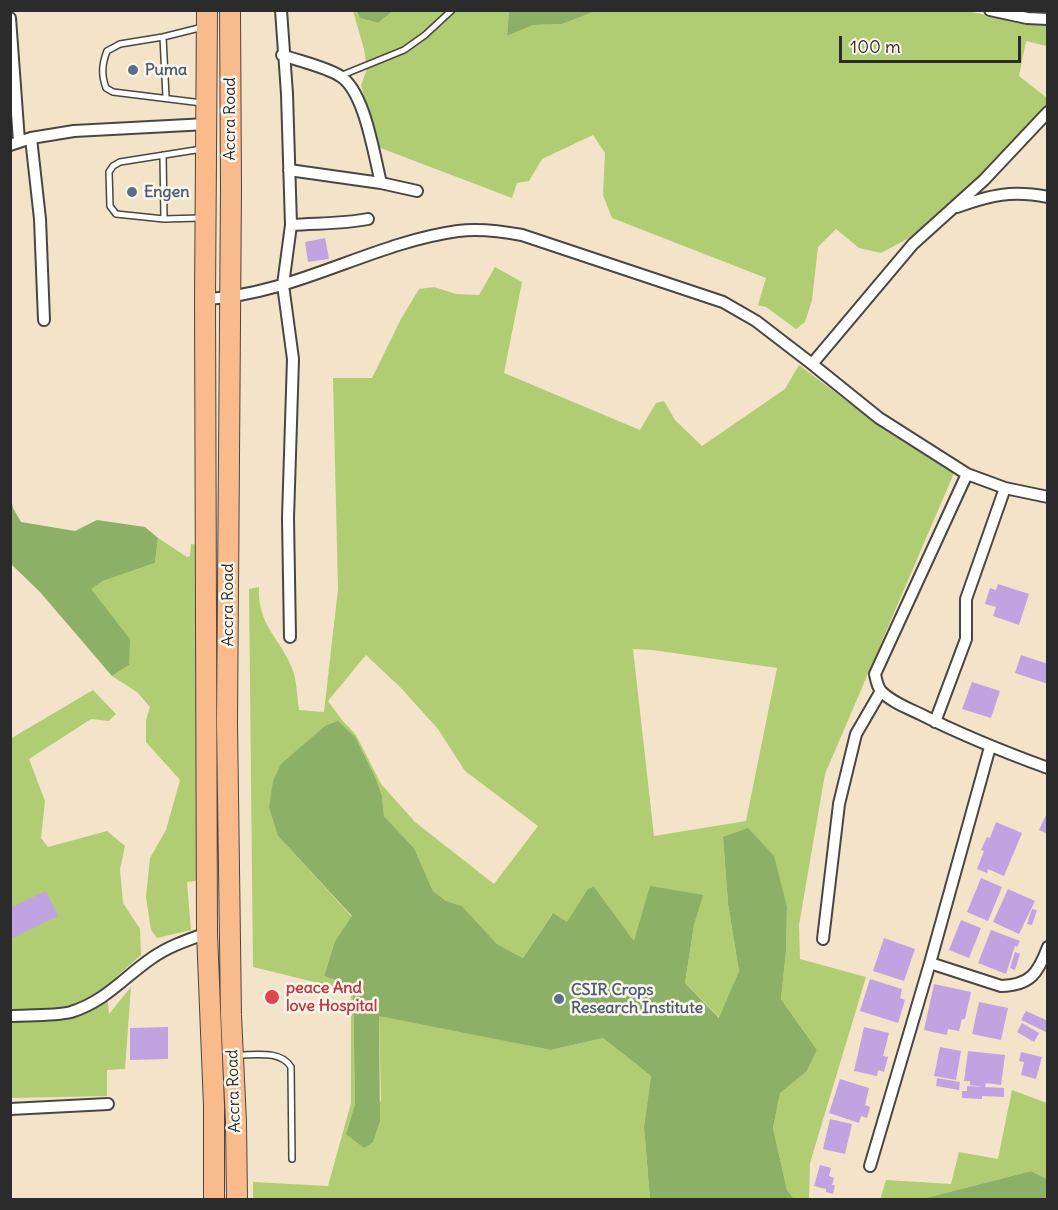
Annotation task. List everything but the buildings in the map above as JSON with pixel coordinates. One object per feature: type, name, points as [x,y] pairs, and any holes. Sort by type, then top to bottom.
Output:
[{"type":"highway","name":"Accra Road","points":[[230,10],[227,722],[237,1200]]},
{"type":"highway","name":"Accra Road","points":[[207,18],[205,299],[207,933],[214,1106],[214,1200]]},
{"type":"street","points":[[281,10],[282,55],[287,94],[291,225],[283,285],[293,359],[288,518],[290,637]]},
{"type":"street","points":[[990,10],[1027,18],[1047,19]]},
{"type":"street","points":[[10,18],[15,143],[30,138],[74,131],[207,124]]},
{"type":"street","points":[[282,55],[340,76],[352,88],[360,104],[381,183]]},
{"type":"street","points":[[812,364],[913,244],[984,180],[1047,112]]},
{"type":"street","points":[[30,138],[40,219],[44,320]]},
{"type":"street","points":[[289,170],[381,183],[417,191]]},
{"type":"street","points":[[952,209],[990,196],[1017,194],[1047,197]]},
{"type":"street","points":[[291,225],[345,224],[368,219]]},
{"type":"street","points":[[205,299],[230,298],[283,285],[397,244],[458,231],[489,230],[522,235],[723,302],[756,321],[879,418],[967,474],[1005,488],[1047,497]]},
{"type":"street","points":[[967,474],[875,674],[881,691],[894,701],[990,747],[1047,768]]},
{"type":"street","points":[[935,722],[966,639],[966,599],[1005,488]]},
{"type":"street","points":[[823,939],[841,796],[856,734],[881,691]]},
{"type":"street","points":[[870,1166],[990,747]]},
{"type":"street","points":[[10,1016],[69,1012],[95,1002],[173,945],[207,933]]},
{"type":"street","points":[[930,963],[1001,986],[1011,986],[1025,982],[1038,972],[1047,950]]},
{"type":"street","points":[[10,1109],[108,1104]]},
{"type":"lane","points":[[340,76],[404,50],[425,35],[452,10]]},
{"type":"lane","points":[[207,18],[163,37],[120,45],[106,51],[102,64],[105,88],[112,92],[207,103]]},
{"type":"lane","points":[[163,37],[166,98]]},
{"type":"lane","points":[[206,218],[164,219],[116,214],[110,206],[109,172],[120,162],[207,148]]},
{"type":"lane","points":[[163,155],[164,219]]},
{"type":"lane","points":[[233,1055],[279,1056],[287,1060],[291,1067],[292,1159]]},
{"type":"green space","points":[[509,10],[596,11],[562,24],[533,25],[507,36]]},
{"type":"green space","points":[[353,11],[360,18],[378,23],[393,11],[509,11],[507,36],[533,25],[562,24],[596,11],[966,11],[1017,21],[1047,22],[1047,46],[1026,41],[1019,76],[1047,98],[1047,107],[991,166],[909,238],[881,253],[859,248],[836,229],[818,247],[812,300],[805,322],[796,329],[766,307],[758,305],[766,278],[612,218],[603,195],[605,153],[593,135],[542,159],[529,181],[517,183],[512,198],[378,147],[361,85],[367,69]]},
{"type":"green space","points":[[356,11],[393,11],[378,23],[360,18]]},
{"type":"green space","points":[[495,267],[522,282],[504,373],[640,430],[656,403],[664,401],[675,420],[702,446],[785,389],[799,365],[889,433],[954,473],[825,774],[799,925],[800,959],[866,977],[810,1163],[809,1199],[794,1199],[787,1190],[773,1128],[780,1092],[807,1071],[817,1050],[781,999],[786,952],[787,907],[723,837],[728,904],[739,971],[720,1018],[685,983],[694,925],[702,895],[634,941],[617,919],[567,922],[552,914],[523,958],[497,944],[462,906],[446,901],[433,891],[414,848],[384,816],[382,796],[278,836],[352,917],[335,941],[324,976],[353,987],[355,1104],[346,1134],[381,1101],[379,1015],[551,1050],[603,1038],[651,1076],[644,1127],[650,1199],[253,1199],[253,1182],[328,1186],[351,1103],[351,991],[253,967],[249,589],[259,587],[259,600],[265,621],[294,673],[299,710],[324,712],[338,589],[333,378],[372,378],[401,319],[419,289],[434,287],[456,294],[479,295]],"holes":[[[633,649],[777,668],[746,821],[654,836]],[[366,655],[401,688],[438,729],[465,771],[538,826],[494,884],[415,822],[381,784],[356,735],[328,701]]]},
{"type":"green space","points":[[11,499],[21,522],[75,531],[97,520],[145,527],[158,538],[155,563],[103,581],[91,589],[130,639],[129,665],[112,676],[40,592],[11,564]]},
{"type":"green space","points":[[158,538],[187,557],[190,556],[191,544],[202,545],[203,880],[187,882],[191,930],[157,938],[151,930],[146,897],[150,858],[166,830],[180,780],[146,742],[146,720],[150,707],[137,692],[112,676],[129,665],[90,589],[103,581],[155,563]]},
{"type":"green space","points":[[93,690],[116,714],[109,721],[91,719],[29,759],[45,801],[41,838],[48,847],[107,831],[125,846],[120,869],[123,903],[140,929],[141,955],[106,986],[109,1014],[131,987],[125,1069],[107,1070],[107,1096],[11,1098],[10,739]]},
{"type":"green space","points":[[338,721],[355,737],[382,796],[384,816],[414,848],[433,891],[446,901],[462,906],[497,944],[523,958],[553,913],[567,922],[588,889],[594,887],[634,941],[650,886],[703,895],[694,925],[685,983],[719,1018],[739,971],[728,904],[723,837],[748,828],[774,856],[787,907],[786,952],[781,999],[817,1050],[807,1071],[780,1093],[773,1128],[787,1190],[794,1199],[650,1199],[644,1127],[651,1076],[603,1038],[551,1050],[379,1016],[380,1121],[373,1142],[364,1148],[346,1134],[355,1104],[353,987],[324,976],[335,941],[352,916],[278,836],[269,807],[273,781],[281,764],[325,726]]},
{"type":"green space","points":[[1012,1090],[1047,1103],[1047,1179],[1031,1171],[922,1199],[880,1200],[886,1180],[951,1184],[959,1152],[998,1159]]},
{"type":"green space","points":[[1031,1171],[1047,1179],[1047,1199],[922,1199]]},
{"type":"place","name":"Puma","points":[[133,70]]},
{"type":"place","name":"Engen","points":[[132,192]]},
{"type":"place","name":"peace And love Hospital","points":[[272,997]]},
{"type":"place","name":"CSIR Crops Research Institute","points":[[559,999]]}]
